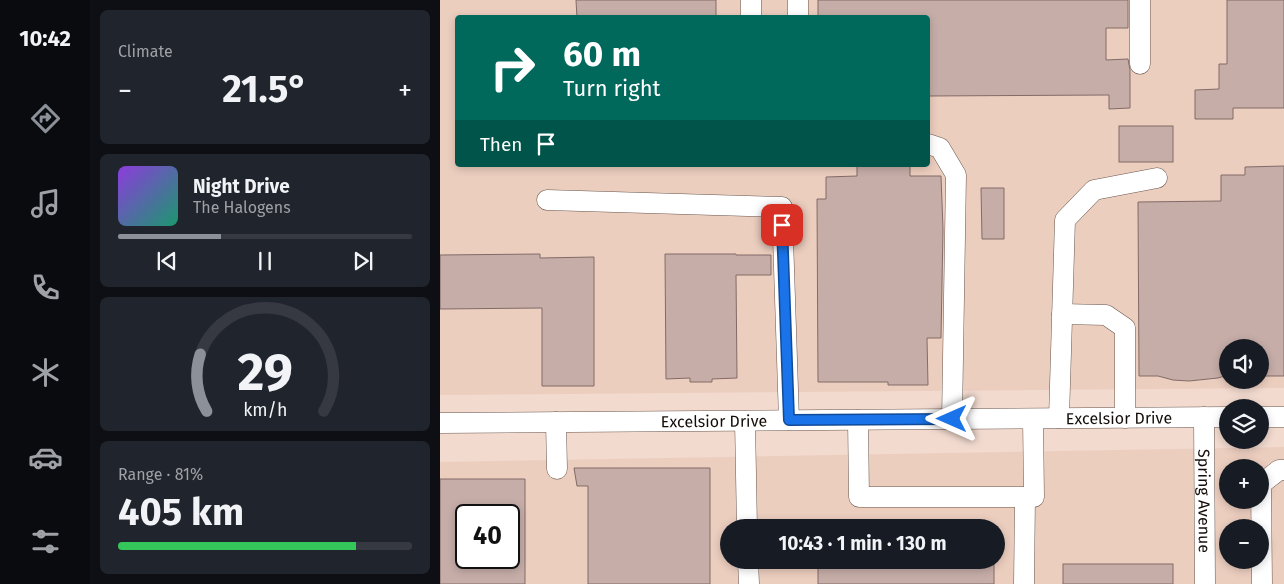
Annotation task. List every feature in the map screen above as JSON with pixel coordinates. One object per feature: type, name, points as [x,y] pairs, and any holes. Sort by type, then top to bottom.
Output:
[{"type":"street","points":[[751,0],[752,15]]},
{"type":"street","points":[[798,0],[798,15]]},
{"type":"street","points":[[1140,0],[1140,64]]},
{"type":"street","points":[[930,145],[940,148],[956,175],[952,419]]},
{"type":"street","points":[[1059,418],[1065,220],[1094,190],[1156,178]]},
{"type":"street","points":[[547,200],[782,207],[789,420]]},
{"type":"street","points":[[1062,314],[1106,315],[1125,328],[1125,418]]},
{"type":"street","name":"Spring Avenue","points":[[1204,417],[1205,584]]},
{"type":"street","name":"Excelsior Drive","points":[[440,423],[1219,417]]},
{"type":"street","points":[[1269,417],[1284,417]]},
{"type":"street","points":[[858,420],[859,497],[1034,497],[1032,419]]},
{"type":"street","points":[[745,420],[748,519]]},
{"type":"street","points":[[556,422],[557,469]]},
{"type":"street","points":[[1262,584],[1261,484],[1279,470],[1284,470]]},
{"type":"street","points":[[1024,497],[1024,584]]},
{"type":"street","points":[[748,569],[749,584]]},
{"type":"shaded area","points":[[440,0],[1284,0],[1284,388],[1269,388],[1269,339],[1219,339],[1219,389],[440,395]]},
{"type":"shaded area","points":[[1269,447],[1284,447],[1284,584],[440,584],[440,462],[1219,448],[1269,449]]},
{"type":"building","points":[[576,0],[716,0],[716,15],[577,15]]},
{"type":"building","points":[[818,0],[1128,0],[1128,28],[1106,28],[1106,60],[1128,59],[1130,70],[1130,108],[1109,109],[1109,95],[930,96],[930,15],[818,15]]},
{"type":"building","points":[[1227,0],[1284,0],[1284,108],[1233,108],[1233,119],[1195,119],[1195,90],[1219,89],[1219,64],[1227,64]]},
{"type":"building","points":[[1119,126],[1173,126],[1173,162],[1119,162]]},
{"type":"building","points":[[1284,166],[1284,376],[1269,376],[1269,339],[1219,339],[1219,378],[1189,381],[1173,380],[1158,376],[1139,376],[1138,202],[1221,201],[1221,175],[1245,175],[1245,167]]},
{"type":"building","points":[[857,167],[910,167],[910,176],[941,176],[943,229],[941,338],[927,338],[928,385],[888,385],[888,382],[818,382],[817,199],[826,199],[826,177],[857,176]]},
{"type":"building","points":[[981,188],[1004,188],[1004,239],[982,239]]},
{"type":"building","points":[[540,254],[540,258],[594,257],[594,386],[542,386],[542,308],[440,309],[440,255]]},
{"type":"building","points":[[665,254],[771,255],[771,275],[736,275],[737,378],[712,379],[712,382],[690,382],[690,378],[666,379]]},
{"type":"building","points":[[574,468],[710,468],[710,584],[588,584],[588,486],[577,486]]},
{"type":"building","points":[[440,479],[525,479],[525,584],[440,584]]},
{"type":"building","points":[[1063,564],[1173,564],[1173,584],[1063,584]]},
{"type":"building","points":[[818,569],[994,569],[994,584],[818,584]]},
{"type":"route","points":[[782,225],[789,420],[952,419]]}]
